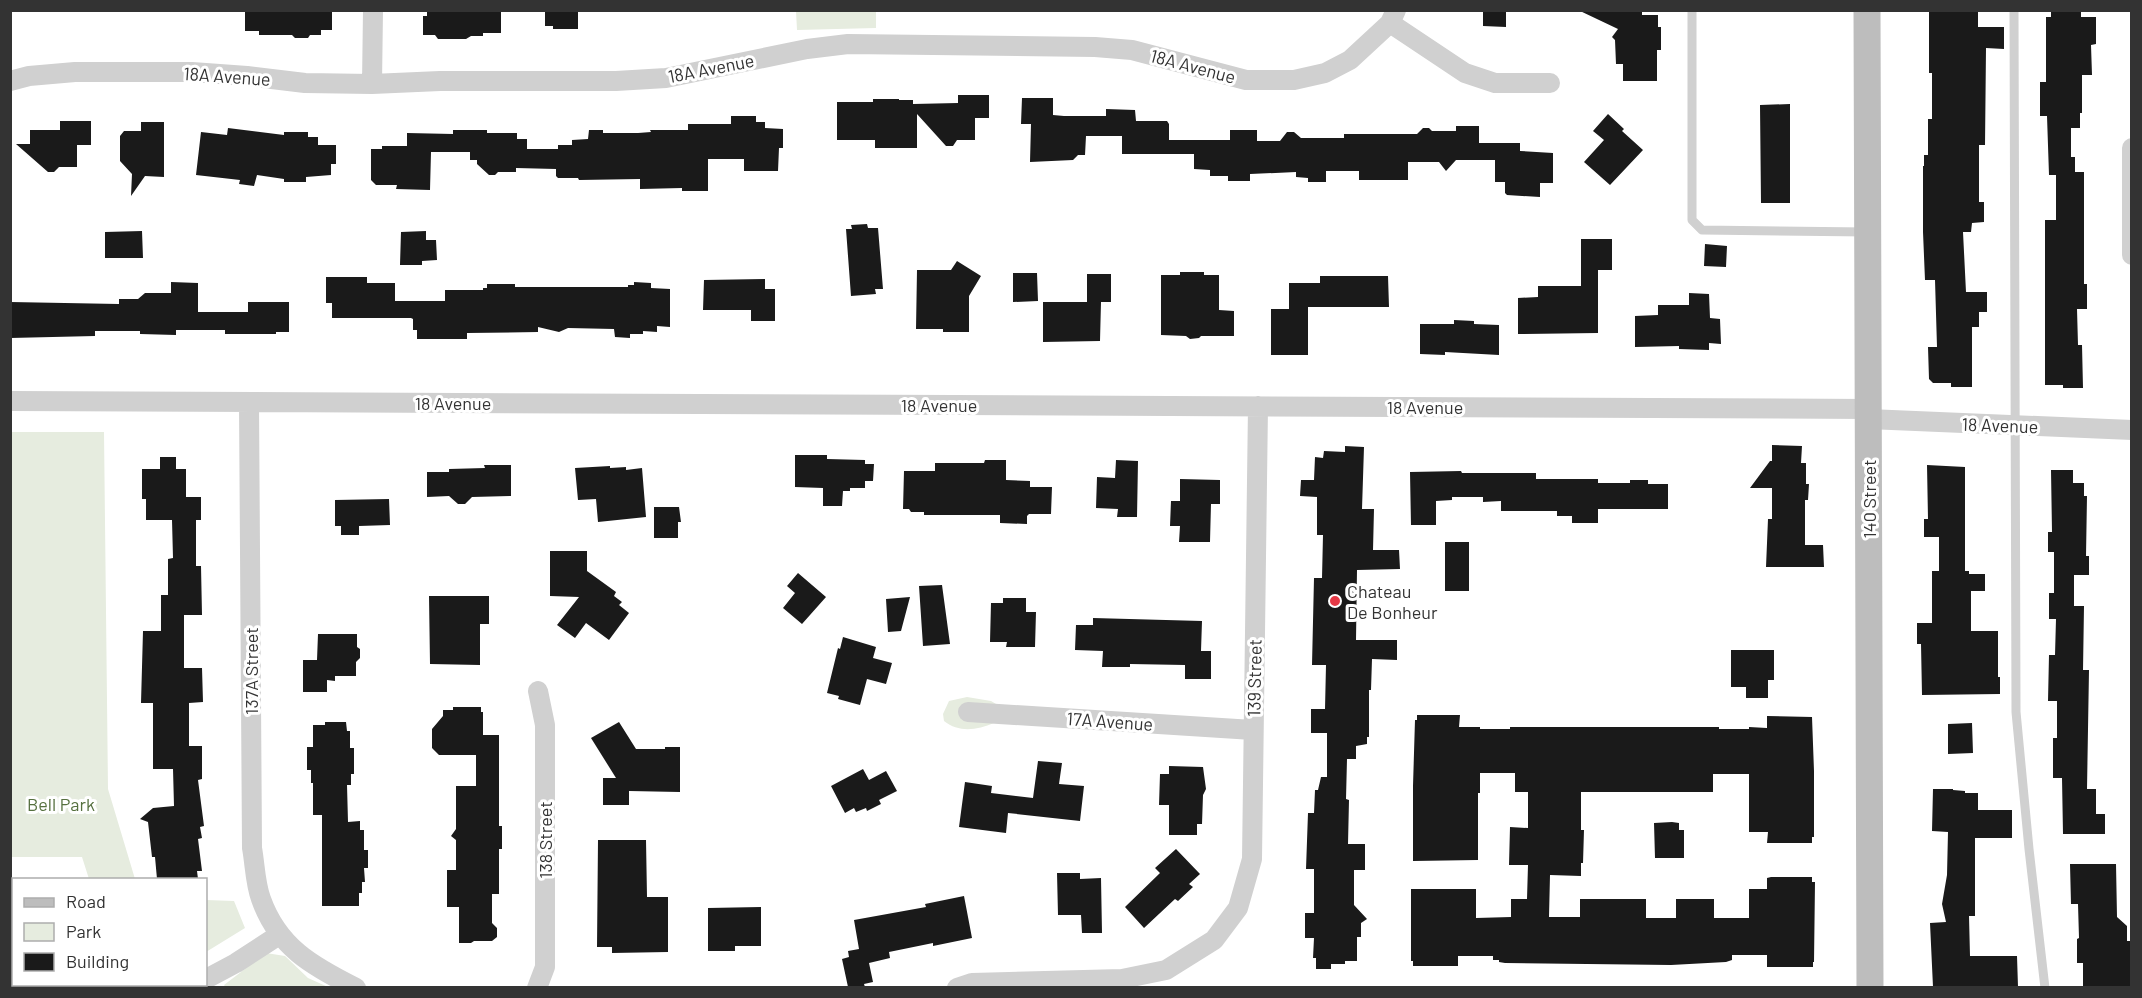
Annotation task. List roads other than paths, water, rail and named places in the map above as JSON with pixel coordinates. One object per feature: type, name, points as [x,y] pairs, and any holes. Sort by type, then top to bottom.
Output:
[{"type":"main road","name":"140 Street","points":[[1867,10],[1870,987]]},
{"type":"street","points":[[372,84],[373,10]]},
{"type":"street","points":[[1393,17],[1465,73],[1495,83],[1550,83]]},
{"type":"street","name":"18A Avenue","points":[[10,81],[29,76],[75,72],[192,72],[305,83],[616,81],[666,78],[798,51],[848,44],[1114,48],[1132,50],[1246,80],[1294,80],[1325,73],[1350,60],[1393,17]]},
{"type":"street","points":[[2132,148],[2132,255]]},
{"type":"street","name":"18 Avenue","points":[[10,401],[1258,406],[1868,414],[2014,426],[2132,430]]},
{"type":"street","name":"137A Street","points":[[249,403],[252,848],[260,898],[279,935]]},
{"type":"street","name":"139 Street","points":[[957,987],[972,983],[1122,983],[1166,970],[1214,939],[1238,908],[1252,859],[1258,406]]},
{"type":"street","name":"138 Street","points":[[537,987],[545,967],[545,725],[538,691]]},
{"type":"street","name":"17A Avenue","points":[[968,712],[1253,730]]},
{"type":"street","points":[[207,978],[279,935],[317,968],[356,987]]},
{"type":"lane","points":[[1692,10],[1692,220],[1702,230],[1868,232]]},
{"type":"lane","points":[[2014,10],[2016,712],[2045,987]]},
{"type":"place","name":"Chateau De Bonheur","points":[[1335,601]]},
{"type":"park label","name":"Bell Park","points":[[61,804]]}]
